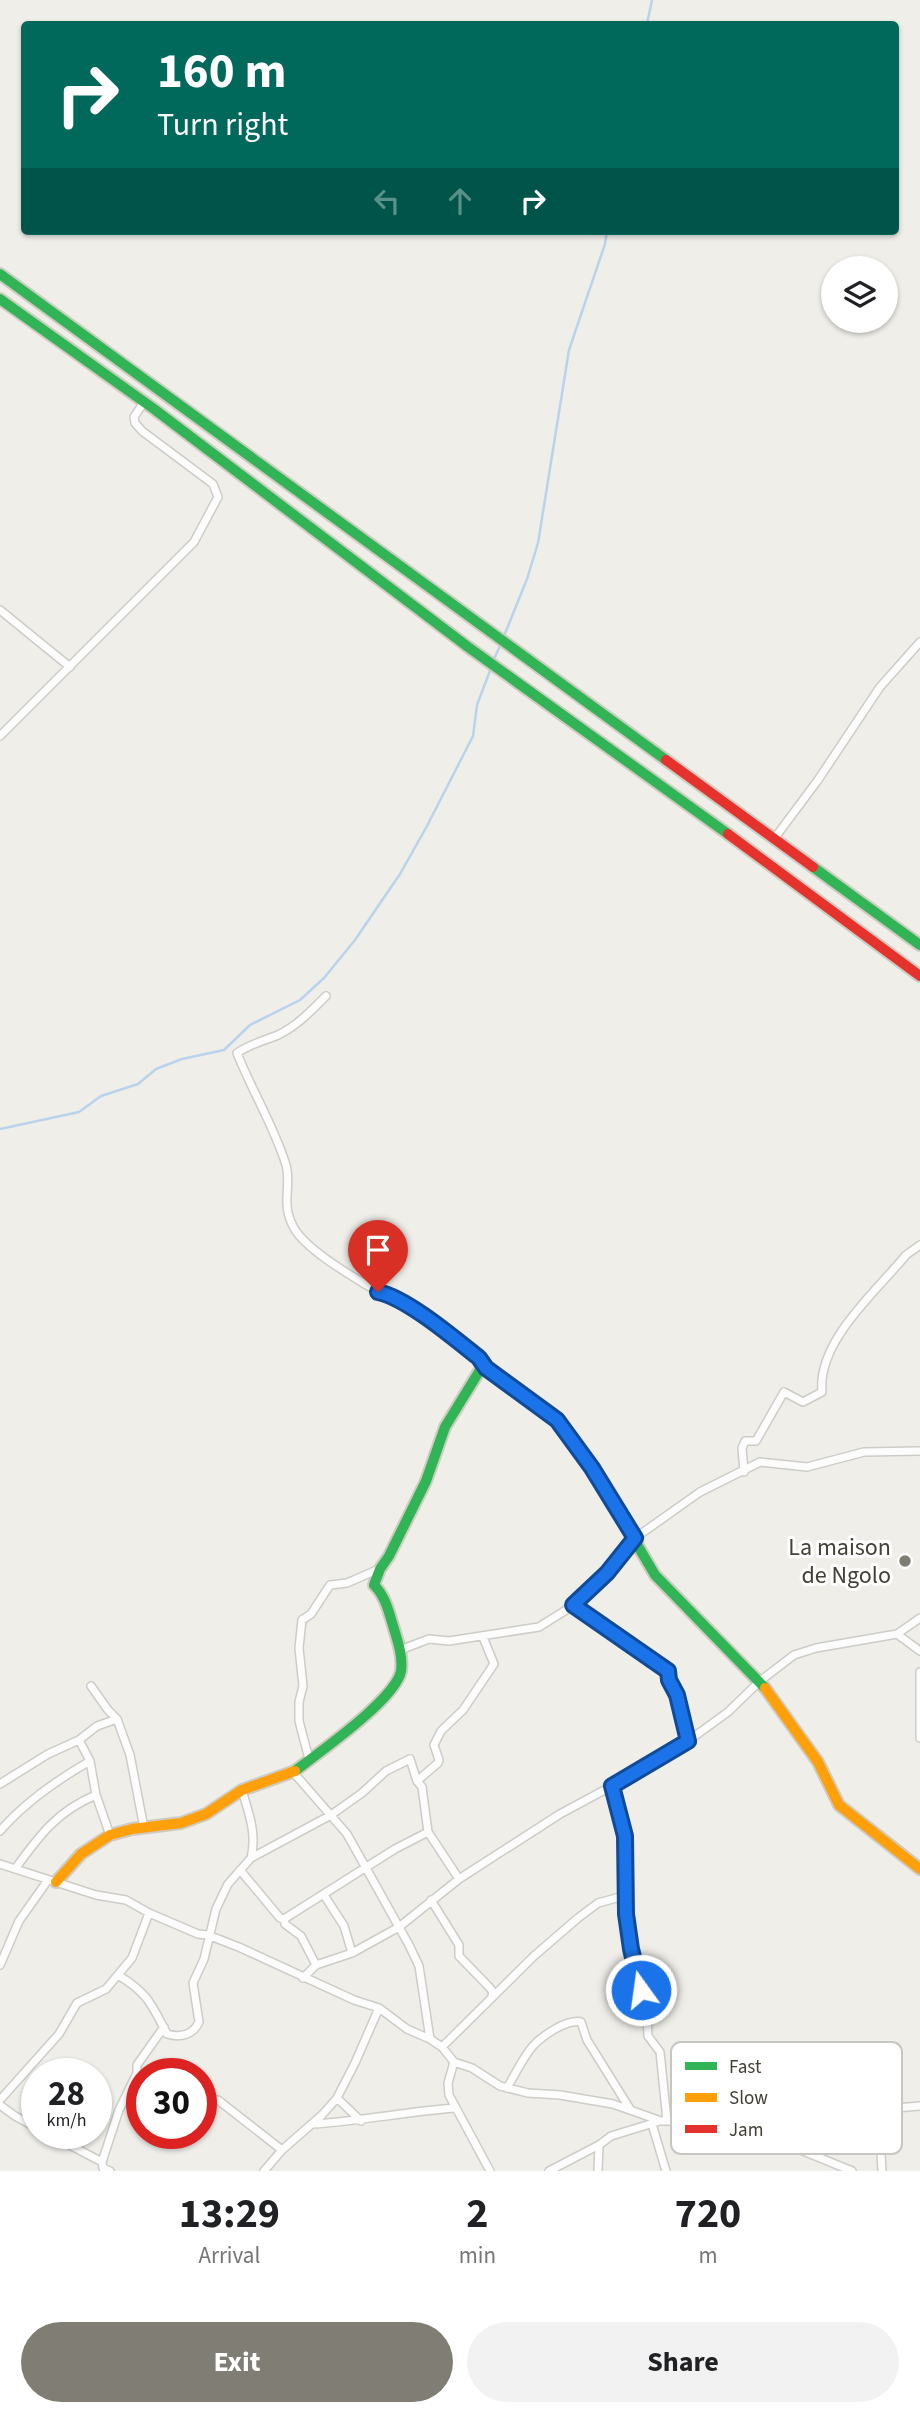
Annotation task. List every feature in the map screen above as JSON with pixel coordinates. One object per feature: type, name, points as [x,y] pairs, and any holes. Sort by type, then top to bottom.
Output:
[{"type":"main road","points":[[0,274],[920,946]]},
{"type":"main road","points":[[0,299],[144,402],[468,647],[920,976]]},
{"type":"main road","points":[[52,1881],[81,1854],[110,1835],[193,1820],[242,1790],[293,1772],[357,1723],[396,1684],[401,1671],[400,1650],[383,1594],[374,1585],[426,1481],[451,1416],[480,1370],[486,1368],[557,1420],[592,1468],[655,1575],[760,1681],[818,1762],[839,1805],[920,1869]]},
{"type":"street","points":[[0,736],[194,542],[218,497],[218,491],[213,484],[135,423],[134,417],[144,402]]},
{"type":"street","points":[[0,610],[70,667]]},
{"type":"street","points":[[774,839],[818,780],[880,687],[920,642]]},
{"type":"street","points":[[326,996],[301,1021],[277,1035],[252,1042],[237,1053],[273,1129],[287,1169],[286,1208],[294,1228],[306,1244],[378,1292],[390,1295],[417,1312],[479,1358],[486,1368]]},
{"type":"street","points":[[744,1472],[742,1448],[745,1441],[756,1441],[784,1392],[803,1402],[822,1392],[821,1382],[839,1332],[906,1255],[920,1245]]},
{"type":"street","points":[[400,1650],[429,1639],[449,1641],[540,1627],[573,1605],[607,1573],[635,1538],[700,1492],[760,1462],[807,1467],[863,1452],[920,1451]]},
{"type":"street","points":[[309,1759],[299,1721],[299,1702],[303,1686],[299,1648],[302,1620],[311,1614],[330,1585],[347,1583],[380,1569]]},
{"type":"street","points":[[573,1605],[668,1671],[688,1741]]},
{"type":"street","points":[[303,1978],[316,1965],[352,1954],[399,1927],[459,1879],[560,1814],[688,1741],[728,1712],[760,1681],[794,1655],[816,1648],[897,1634],[920,1618]]},
{"type":"street","points":[[897,1634],[920,1651]]},
{"type":"street","points":[[417,1781],[438,1763],[434,1745],[441,1731],[463,1710],[494,1664],[487,1635]]},
{"type":"street","points":[[920,1672],[920,1738]]},
{"type":"street","points":[[91,1686],[117,1719],[130,1755],[144,1828]]},
{"type":"street","points":[[0,1784],[48,1754],[79,1740],[97,1726],[117,1719]]},
{"type":"street","points":[[79,1740],[90,1761],[96,1795],[110,1835]]},
{"type":"street","points":[[118,1975],[132,1983],[149,1999],[167,2034],[177,2036],[192,2031],[198,2025],[198,2004],[193,1983],[209,1945],[208,1935],[216,1909],[223,1893],[240,1870],[251,1858],[331,1815],[362,1793],[386,1771],[410,1759],[417,1781],[422,1787],[428,1832],[459,1879]]},
{"type":"street","points":[[0,1831],[29,1802],[90,1761]]},
{"type":"street","points":[[293,1772],[347,1835],[399,1927],[419,1966],[430,2039]]},
{"type":"street","points":[[612,1786],[625,1836],[624,1896],[631,1949],[647,2016],[648,2036],[660,2052],[664,2121]]},
{"type":"street","points":[[242,1790],[254,1831],[255,1843],[251,1858]]},
{"type":"street","points":[[15,1869],[53,1821],[96,1795]]},
{"type":"street","points":[[240,1870],[279,1918],[284,1919],[395,1849],[428,1832]]},
{"type":"street","points":[[0,1864],[96,1895],[126,1900],[198,1934],[208,1935],[354,2000],[379,2008],[407,2029],[442,2047],[454,2062],[472,2068],[500,2086],[527,2093],[560,2095],[613,2104],[664,2121]]},
{"type":"street","points":[[0,1965],[19,1922],[52,1881]]},
{"type":"street","points":[[324,1895],[344,1926],[352,1954]]},
{"type":"street","points":[[442,2047],[534,1956],[592,1907],[605,1900],[624,1896]]},
{"type":"street","points":[[431,1900],[459,1945],[459,1956],[493,1992],[491,1997]]},
{"type":"street","points":[[21,2119],[0,2103],[60,2034],[77,2003],[99,1994],[118,1975],[135,1953],[149,1913]]},
{"type":"street","points":[[284,1919],[285,1924],[301,1936],[316,1965]]},
{"type":"street","points":[[264,2171],[282,2150],[313,2124],[337,2098],[379,2008]]},
{"type":"street","points":[[506,2088],[533,2046],[570,2022],[578,2020],[587,2040],[631,2110]]},
{"type":"street","points":[[73,2149],[104,2168],[119,2110],[137,2073],[137,2065],[164,2027]]},
{"type":"street","points":[[454,2062],[448,2083],[449,2095],[489,2171]]},
{"type":"street","points":[[337,2098],[360,2121]]},
{"type":"street","points":[[218,2100],[282,2150]]},
{"type":"street","points":[[902,2108],[920,2106]]},
{"type":"street","points":[[313,2124],[360,2121],[395,2113],[454,2108]]},
{"type":"street","points":[[549,2171],[600,2145],[611,2136],[671,2121]]},
{"type":"street","points":[[652,2124],[666,2171]]},
{"type":"street","points":[[598,2171],[600,2145]]},
{"type":"street","points":[[811,2154],[852,2171]]},
{"type":"waterway","points":[[648,21],[652,0]]},
{"type":"waterway","points":[[504,636],[538,543],[569,350],[606,235]]},
{"type":"waterway","points":[[494,659],[500,646]]},
{"type":"waterway","points":[[0,1129],[79,1112],[101,1096],[138,1084],[156,1069],[182,1059],[224,1050],[250,1025],[300,1000],[324,978],[355,940],[400,874],[427,826],[473,736],[477,705],[491,668]]},
{"type":"traffic: fast","points":[[0,274],[666,760]]},
{"type":"traffic: fast","points":[[0,299],[154,409],[468,647],[728,834]]},
{"type":"traffic: fast","points":[[813,867],[920,945]]},
{"type":"traffic: fast","points":[[295,1771],[355,1725],[396,1683],[401,1671],[400,1650],[387,1606],[374,1585],[426,1481],[445,1427],[480,1370],[486,1368],[552,1414],[592,1468],[655,1575],[765,1688]]},
{"type":"traffic: slow","points":[[765,1688],[818,1762],[839,1805],[920,1869]]},
{"type":"traffic: slow","points":[[56,1882],[81,1854],[110,1835],[132,1829],[181,1823],[206,1814],[242,1790],[295,1771]]},
{"type":"traffic: jam","points":[[666,760],[813,867]]},
{"type":"traffic: jam","points":[[728,834],[920,976]]},
{"type":"place","name":"La maison de Ngolo","points":[[905,1561]]},
{"type":"route","points":[[378,1292],[390,1295],[446,1332],[479,1358],[486,1368],[552,1414],[592,1468],[635,1538],[607,1573],[573,1605],[668,1671],[688,1741],[612,1786],[625,1836],[624,1896],[631,1949],[641,1990]]}]
